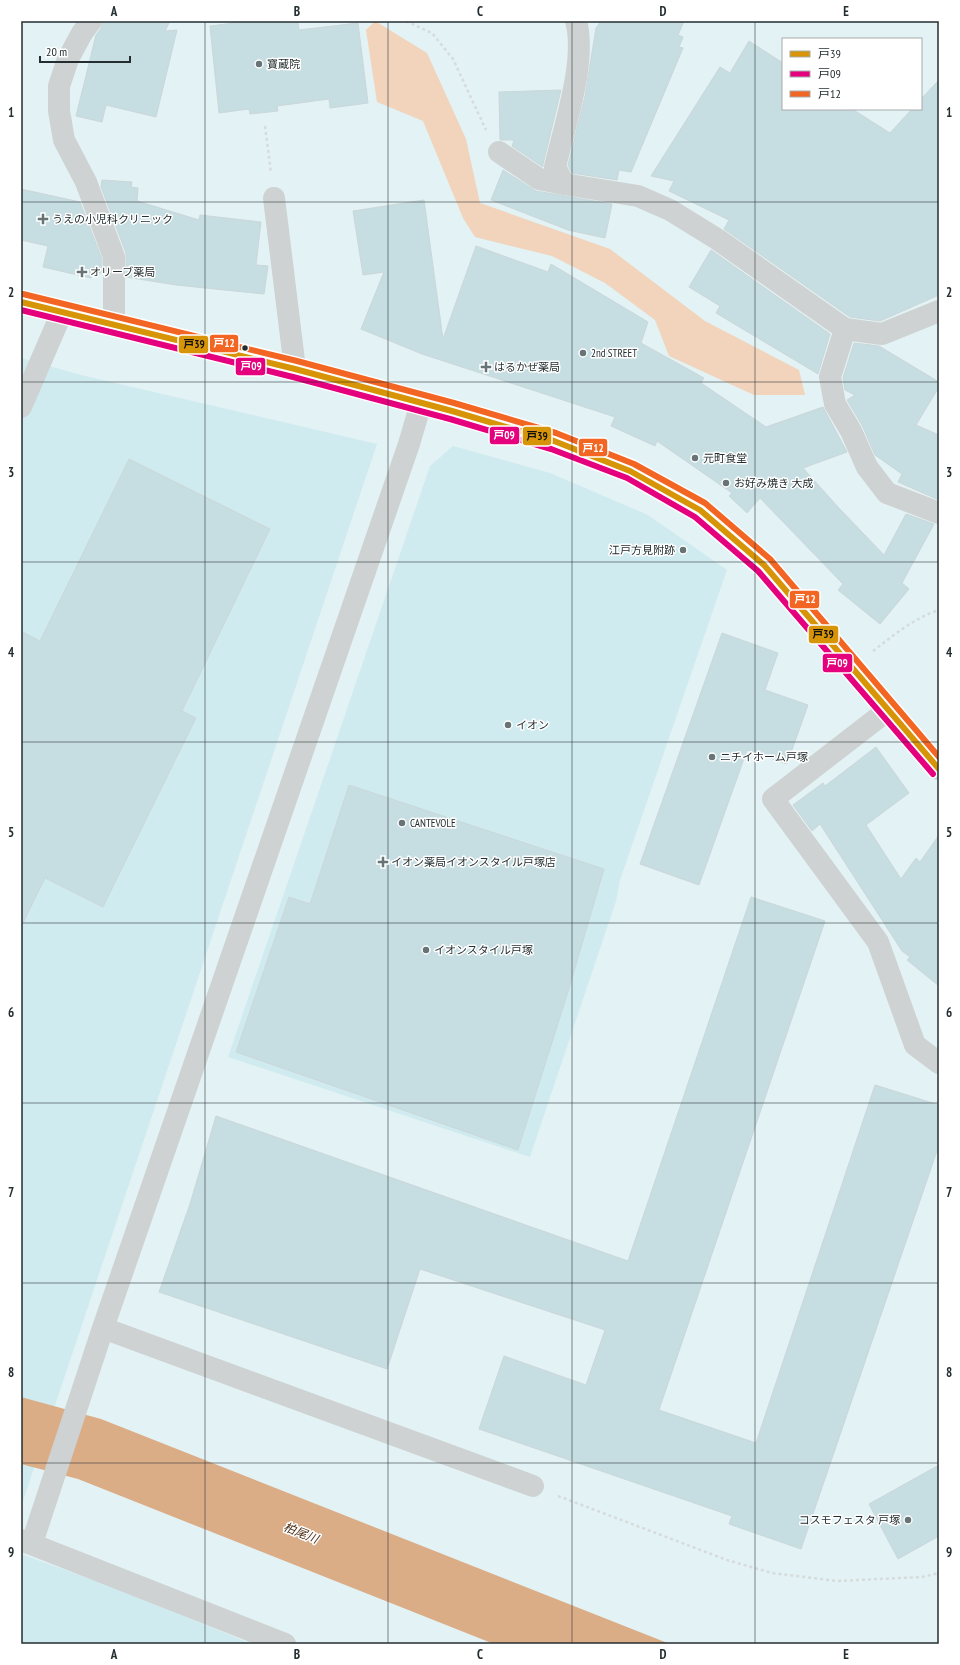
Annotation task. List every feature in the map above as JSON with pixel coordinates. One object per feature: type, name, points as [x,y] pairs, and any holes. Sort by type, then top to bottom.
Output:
[{"type":"highway","points":[[21,302],[295,369],[422,403],[554,441],[630,471],[700,510],[764,566],[939,770]]},
{"type":"street","points":[[92,21],[82,33],[68,59],[59,86],[59,111],[64,140],[86,182],[114,257],[114,324]]},
{"type":"street","points":[[564,184],[555,168],[574,87],[578,51],[576,21]]},
{"type":"street","points":[[499,152],[539,179],[638,196],[670,210],[718,239],[845,329],[882,334],[939,311]]},
{"type":"street","points":[[274,198],[295,369]]},
{"type":"street","points":[[21,407],[62,312]]},
{"type":"street","points":[[845,329],[830,377],[835,404],[851,431],[867,467],[887,493],[939,512]]},
{"type":"street","points":[[285,1644],[27,1542],[43,1510],[103,1328],[407,452],[422,403]]},
{"type":"street","points":[[888,710],[773,799],[878,942],[915,1045],[939,1063]]},
{"type":"street","points":[[103,1328],[533,1486]]},
{"type":"path","points":[[406,21],[432,33],[452,59],[481,121],[499,152]]},
{"type":"path","points":[[266,126],[274,198]]},
{"type":"path","points":[[868,655],[902,628],[927,614],[939,610]]},
{"type":"path","points":[[533,1486],[712,1555],[772,1573],[838,1580],[922,1577],[939,1573]]},
{"type":"shaded area","points":[[375,21],[427,53],[466,139],[480,203],[610,249],[705,321],[799,370],[805,395],[754,395],[669,356],[655,320],[605,283],[552,256],[475,237],[463,218],[423,121],[377,102],[366,30]]},
{"type":"shaded area","points":[[21,358],[81,375],[377,444],[21,1507]]},
{"type":"shaded area","name":"イオン","points":[[453,446],[550,473],[648,515],[727,570],[620,880],[616,901],[530,1157],[228,1057],[430,466]]},
{"type":"shaded area","points":[[21,1554],[115,1588],[252,1644],[21,1644]]},
{"type":"water","name":"柏尾川","points":[[21,1397],[101,1419],[670,1644],[494,1644],[78,1479],[21,1464]]},
{"type":"building","points":[[103,21],[170,21],[165,31],[177,30],[156,117],[106,105],[102,122],[76,116],[96,35],[101,28]]},
{"type":"building","name":"寶蔵院","points":[[251,21],[298,21],[299,30],[358,23],[368,103],[330,108],[329,99],[277,106],[278,111],[250,114],[249,109],[219,113],[210,26]]},
{"type":"building","points":[[601,21],[684,21],[678,35],[683,37],[679,47],[683,48],[631,172],[619,170],[617,180],[572,173],[568,165],[585,96],[596,28]]},
{"type":"building","points":[[749,41],[782,62],[782,110],[854,110],[890,133],[911,110],[922,110],[922,98],[939,80],[939,295],[880,321],[850,317],[724,229],[729,220],[669,191],[674,181],[651,176],[720,67],[730,73]]},
{"type":"building","points":[[561,90],[543,167],[512,146],[514,140],[500,140],[499,92]]},
{"type":"building","points":[[503,170],[536,191],[612,204],[605,238],[568,230],[491,200]]},
{"type":"building","points":[[102,180],[132,182],[131,187],[138,188],[137,201],[199,220],[200,215],[261,222],[256,265],[268,266],[264,294],[176,285],[126,277],[126,253],[101,187]]},
{"type":"building","points":[[21,189],[80,202],[102,259],[102,273],[93,272],[91,278],[43,267],[48,246],[21,240]]},
{"type":"building","points":[[424,200],[443,339],[476,246],[548,272],[551,264],[648,322],[641,343],[704,378],[701,383],[766,427],[823,407],[847,452],[803,468],[838,507],[884,555],[906,514],[934,524],[902,583],[909,589],[880,624],[838,590],[843,584],[760,498],[747,513],[729,496],[732,493],[657,441],[655,446],[611,426],[615,417],[422,354],[361,329],[384,272],[363,275],[353,211]]},
{"type":"building","points":[[711,250],[830,334],[818,374],[716,313],[720,306],[689,287]]},
{"type":"building","points":[[854,343],[879,346],[939,382],[939,387],[916,425],[939,435],[939,500],[898,482],[902,474],[875,455],[862,425],[847,400],[855,395],[845,390],[843,378]]},
{"type":"building","points":[[129,459],[270,529],[182,711],[196,718],[103,907],[45,878],[21,927],[21,631],[40,641]]},
{"type":"building","name":"ニチイホーム戸塚","points":[[722,633],[778,653],[765,690],[808,705],[787,764],[747,750],[699,885],[640,864]]},
{"type":"building","points":[[876,747],[909,793],[866,825],[901,879],[916,858],[920,862],[939,835],[939,986],[907,960],[910,957],[902,951],[820,824],[812,831],[793,805],[823,783],[825,786]]},
{"type":"building","name":"イオンスタイル戸塚","points":[[349,785],[604,869],[567,995],[518,1150],[236,1052],[289,897],[310,904]]},
{"type":"building","points":[[751,897],[825,921],[659,1410],[756,1443],[875,1085],[939,1105],[939,1145],[801,1549],[729,1524],[732,1516],[479,1429],[504,1356],[586,1385],[605,1330],[420,1269],[387,1369],[159,1292],[190,1204],[216,1116],[628,1261]]},
{"type":"building","name":"コスモフェスタ 戸塚","points":[[939,1465],[939,1536],[898,1559],[869,1504]]},
{"type":"transit line","name":"戸12","points":[[23,294],[297,361],[454,403],[556,433],[634,464],[705,503],[770,559],[939,757]]},
{"type":"transit line","name":"戸39","points":[[21,302],[295,369],[452,411],[554,441],[630,471],[700,510],[764,565],[939,769]]},
{"type":"transit line","name":"戸09","points":[[21,310],[293,377],[450,419],[551,449],[627,478],[695,517],[758,571],[933,774]]},
{"type":"place","name":"寶蔵院","points":[[259,64]]},
{"type":"place","name":"うえの小児科クリニック","points":[[43,219]]},
{"type":"place","name":"オリーブ薬局","points":[[82,272]]},
{"type":"place","name":"2nd STREET","points":[[583,353]]},
{"type":"place","name":"はるかぜ薬局","points":[[486,367]]},
{"type":"place","name":"元町食堂","points":[[695,458]]},
{"type":"place","name":"お好み焼き 大成","points":[[726,483]]},
{"type":"place","name":"江戸方見附跡","points":[[683,550]]},
{"type":"place","name":"イオン","points":[[508,725]]},
{"type":"place","name":"ニチイホーム戸塚","points":[[712,757]]},
{"type":"place","name":"CANTEVOLE","points":[[402,823]]},
{"type":"place","name":"イオン薬局イオンスタイル戸塚店","points":[[383,862]]},
{"type":"place","name":"イオンスタイル戸塚","points":[[426,950]]},
{"type":"place","name":"コスモフェスタ 戸塚","points":[[908,1520]]}]
